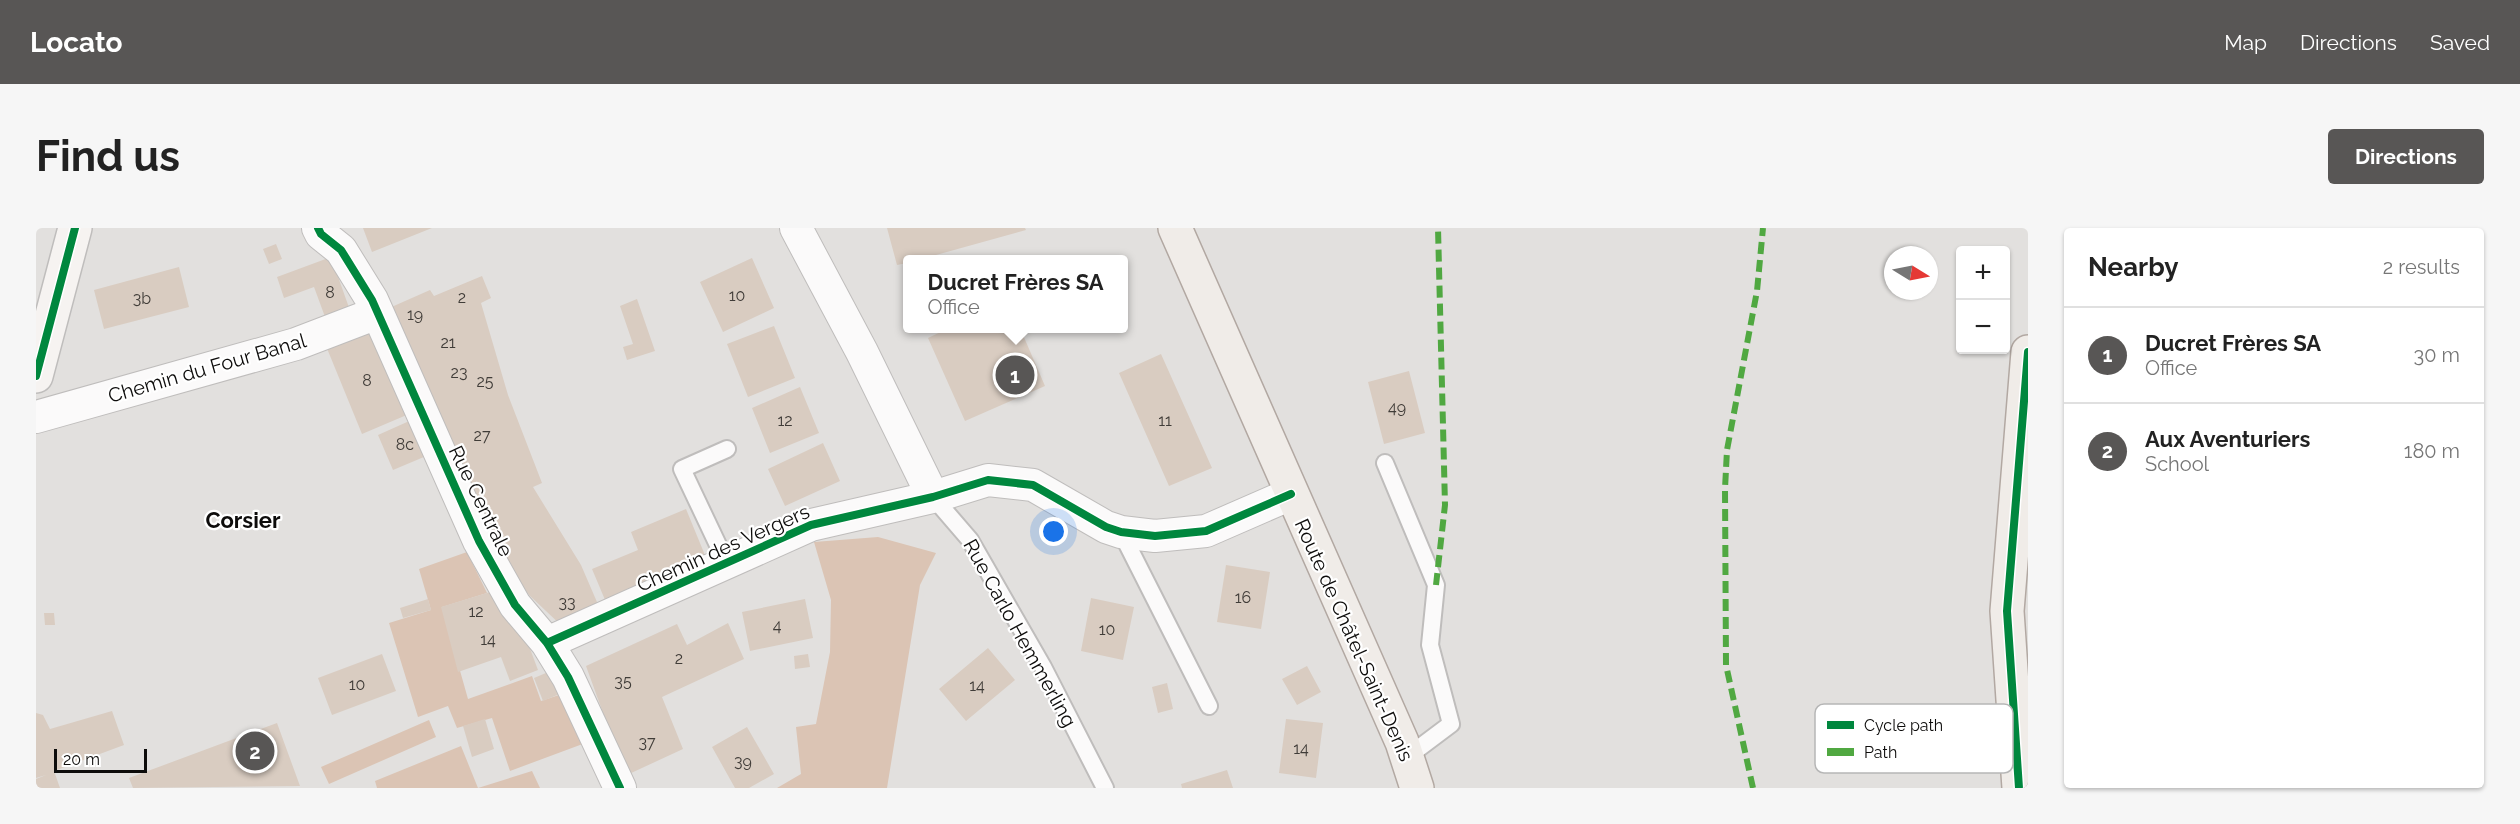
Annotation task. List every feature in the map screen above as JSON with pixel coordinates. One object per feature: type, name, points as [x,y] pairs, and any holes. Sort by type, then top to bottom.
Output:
[{"type":"main road","name":"Route de Châtel-Saint-Denis","points":[[1175,228],[1407,757],[1417,788]]},
{"type":"main road","points":[[2019,788],[2007,611],[2028,352]]},
{"type":"street","points":[[36,376],[74,228]]},
{"type":"street","name":"Rue Centrale","points":[[318,228],[321,234],[341,250],[372,300],[479,541],[515,605],[547,643],[568,677],[620,788]]},
{"type":"street","name":"Rue Carlo Hemmerling","points":[[796,228],[862,352],[933,497]]},
{"type":"street","name":"Chemin du Four Banal","points":[[36,417],[296,344],[377,313]]},
{"type":"street","name":"Chemin des Vergers","points":[[547,643],[811,525],[933,497],[988,480],[1033,485],[1106,527],[1121,532],[1155,536],[1206,531],[1291,494]]},
{"type":"lane","points":[[727,449],[682,469],[727,564]]},
{"type":"lane","points":[[1386,463],[1436,585],[1430,645],[1451,724],[1407,757]]},
{"type":"lane","name":"Rue Carlo Hemmerling","points":[[933,497],[969,540],[1043,667],[1105,788]]},
{"type":"lane","points":[[1121,532],[1209,706]]},
{"type":"shaded area","points":[[878,537],[936,553],[920,585],[887,788],[777,788],[801,774],[796,727],[816,724],[830,652],[831,600],[814,542]]},
{"type":"shaded area","points":[[467,552],[487,593],[442,607],[468,699],[532,676],[541,701],[568,692],[588,742],[510,771],[492,718],[457,728],[448,706],[418,717],[389,623],[431,610],[419,569]]},
{"type":"shaded area","points":[[429,720],[436,737],[329,784],[321,767]]},
{"type":"shaded area","points":[[461,746],[478,788],[377,788],[375,781]]},
{"type":"shaded area","points":[[532,771],[540,788],[478,788]]},
{"type":"building","points":[[363,228],[432,228],[372,252]]},
{"type":"building","points":[[887,228],[1025,228],[1026,230],[936,255],[903,255],[903,264],[897,265]]},
{"type":"building","points":[[276,244],[282,259],[269,264],[263,249]]},
{"type":"building","points":[[331,257],[352,316],[328,325],[314,287],[284,298],[277,277]]},
{"type":"building","points":[[752,258],[774,308],[723,332],[700,282]]},
{"type":"building","points":[[179,267],[189,307],[104,329],[94,290]]},
{"type":"building","points":[[482,276],[491,298],[481,303],[508,395],[542,483],[533,487],[581,565],[600,609],[564,628],[529,595],[472,512],[387,309],[430,290],[434,296]]},
{"type":"building","points":[[637,299],[655,351],[627,360],[623,347],[633,344],[620,306]]},
{"type":"building","points":[[372,326],[409,414],[362,434],[326,346]]},
{"type":"building","points":[[774,326],[795,378],[748,397],[727,344]]},
{"type":"building","points":[[938,333],[1022,333],[1045,386],[965,421],[928,338]]},
{"type":"building","points":[[1161,354],[1212,468],[1169,486],[1119,373]]},
{"type":"building","points":[[1409,371],[1425,433],[1384,444],[1368,382]]},
{"type":"building","points":[[800,387],[819,433],[770,453],[752,408]]},
{"type":"building","points":[[416,418],[431,454],[393,470],[378,435]]},
{"type":"building","points":[[823,443],[840,481],[785,506],[768,469]]},
{"type":"building","points":[[686,509],[709,565],[608,607],[592,569],[638,550],[631,532]]},
{"type":"building","points":[[1226,565],[1270,572],[1261,629],[1217,622]]},
{"type":"building","points":[[500,589],[529,646],[538,670],[510,681],[501,657],[458,672],[441,607]]},
{"type":"building","points":[[1091,598],[1134,607],[1123,660],[1081,651]]},
{"type":"building","points":[[428,599],[431,610],[403,618],[400,608]]},
{"type":"building","points":[[805,599],[813,638],[750,651],[742,612]]},
{"type":"building","points":[[44,613],[54,613],[55,625],[45,625]]},
{"type":"building","points":[[728,623],[744,659],[662,697],[683,749],[629,774],[611,735],[586,666],[677,624],[687,645]]},
{"type":"building","points":[[988,648],[1015,680],[966,721],[939,689]]},
{"type":"building","points":[[382,654],[396,691],[332,715],[318,678]]},
{"type":"building","points":[[808,654],[810,667],[795,669],[794,656]]},
{"type":"building","points":[[1307,666],[1321,692],[1297,705],[1282,679]]},
{"type":"building","points":[[553,670],[562,693],[543,701],[534,678]]},
{"type":"building","points":[[1167,683],[1173,709],[1158,713],[1152,687]]},
{"type":"building","points":[[112,711],[124,745],[54,771],[60,788],[36,788],[36,779],[46,775],[36,778],[36,713],[43,715],[50,729]]},
{"type":"building","points":[[485,719],[494,749],[472,757],[463,726]]},
{"type":"building","points":[[1286,719],[1323,723],[1316,778],[1279,773]]},
{"type":"building","points":[[277,723],[300,786],[133,788],[129,778]]},
{"type":"building","points":[[747,727],[774,774],[749,788],[735,788],[712,747]]},
{"type":"building","points":[[1227,770],[1233,788],[1182,788],[1181,784]]},
{"type":"marked path","points":[[1436,585],[1445,505],[1438,228]]},
{"type":"marked path","points":[[1753,788],[1726,665],[1725,489],[1727,450],[1757,291],[1763,228]]},
{"type":"cycle path","points":[[36,376],[75,228]]},
{"type":"cycle path","points":[[318,228],[321,234],[341,250],[372,300],[479,541],[515,605],[547,643],[568,677],[620,788]]},
{"type":"cycle path","points":[[2019,788],[2007,611],[2028,352]]},
{"type":"cycle path","points":[[547,643],[811,525],[933,497],[988,480],[1033,485],[1106,527],[1121,532],[1155,536],[1206,531],[1291,494]]},
{"type":"place","name":"Ducret Frères SA","points":[[1015,375]]},
{"type":"place","name":"Aux Aventuriers","points":[[255,751]]},
{"type":"district","name":"Corsier","points":[[243,520]]}]
